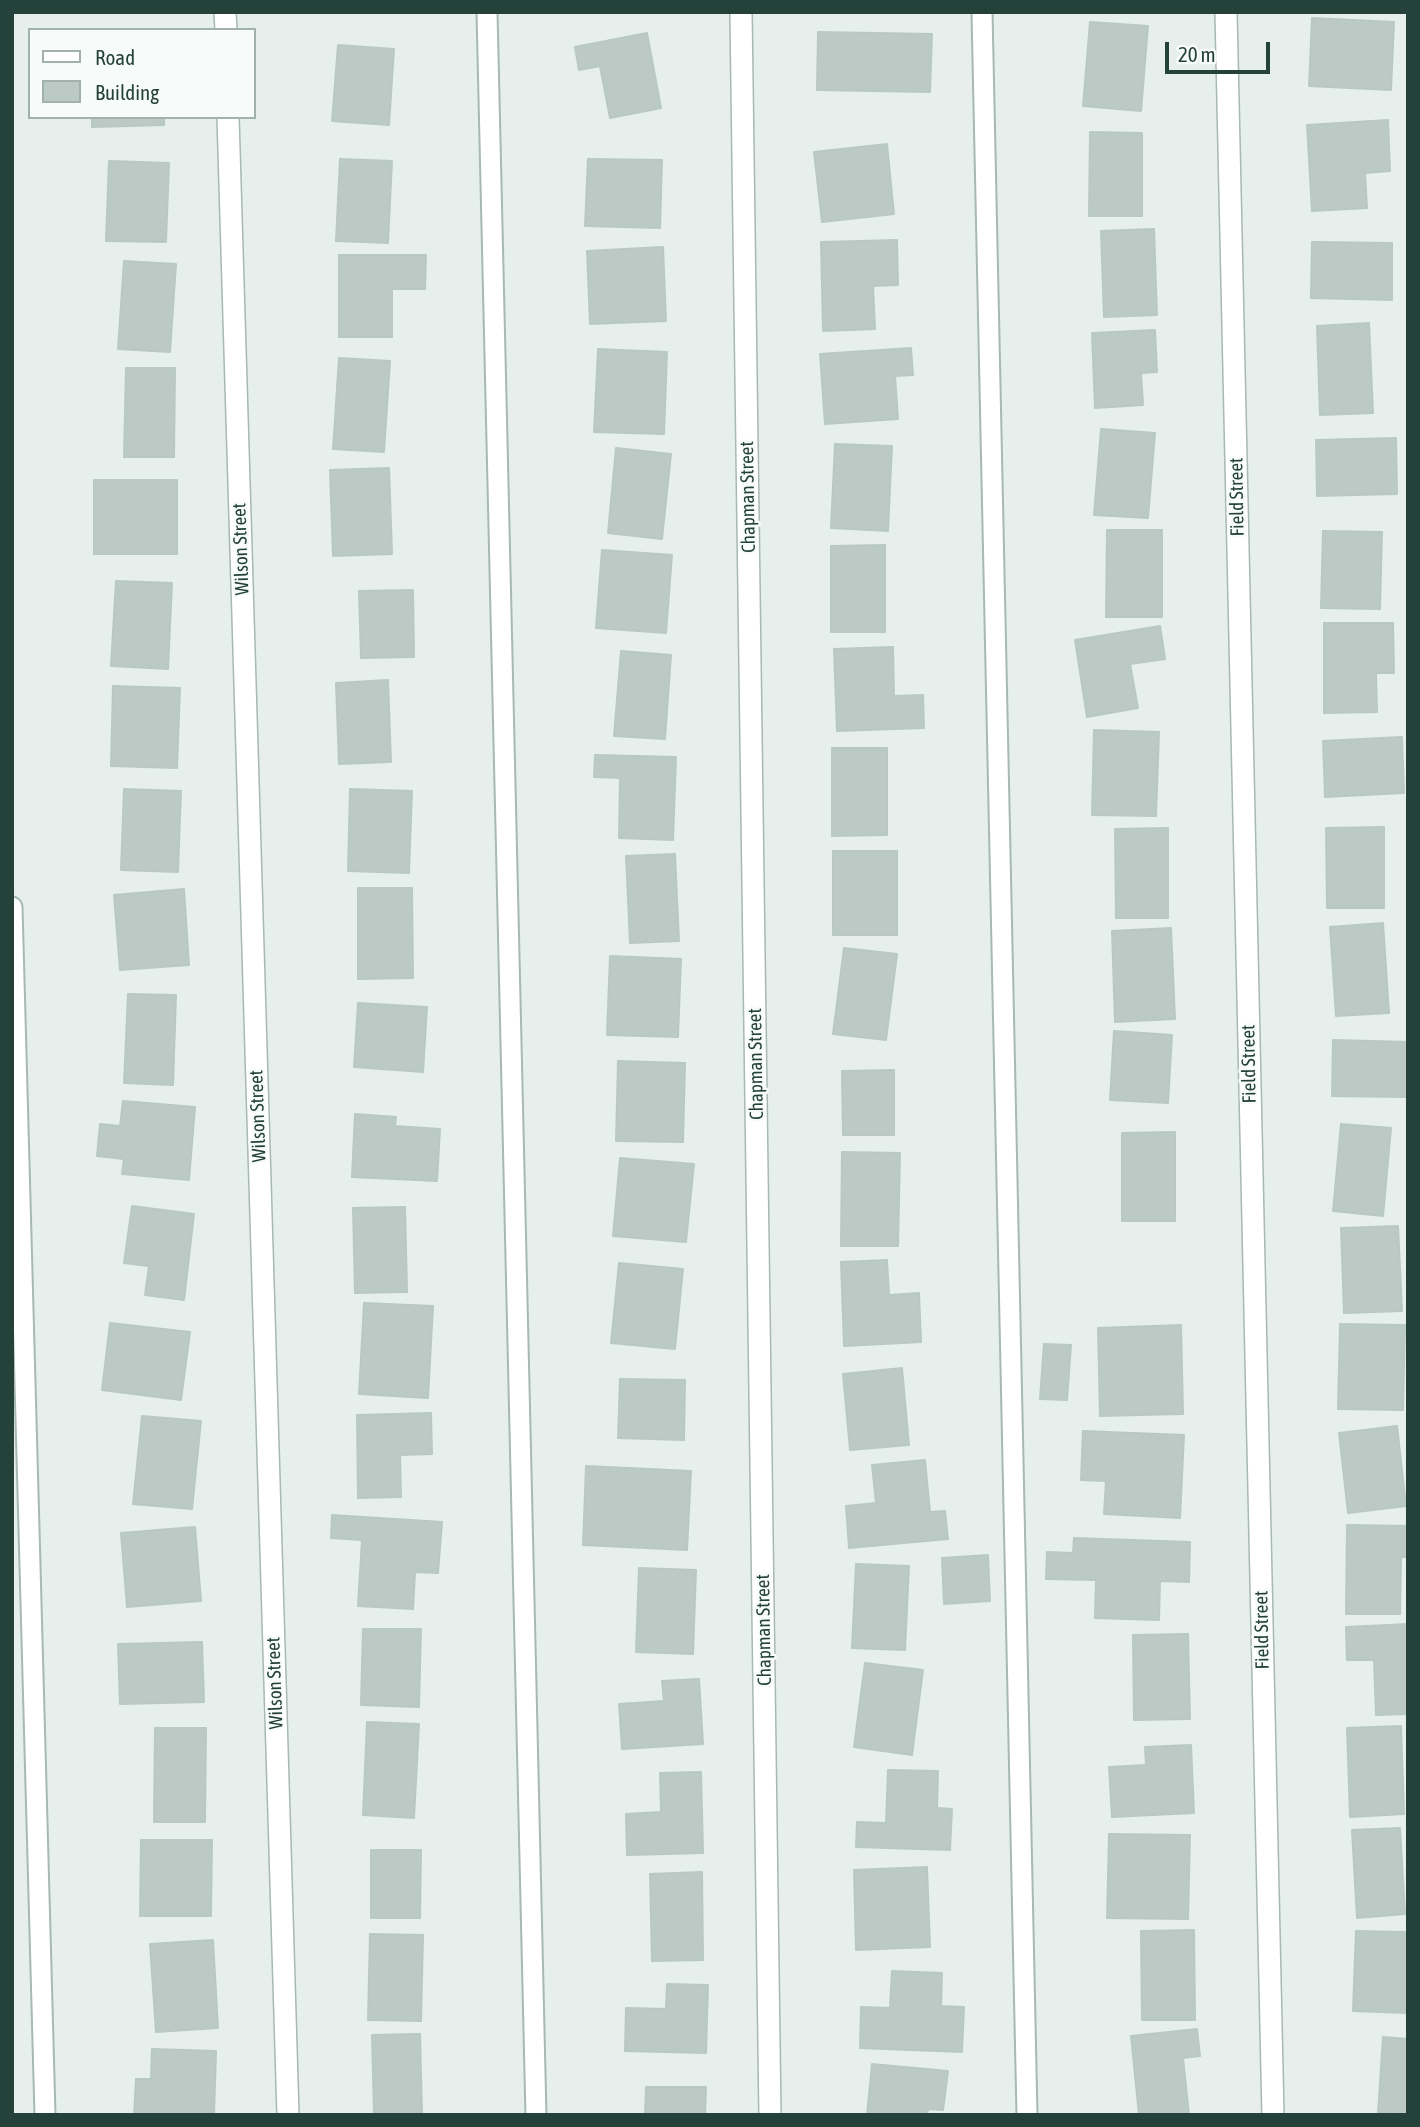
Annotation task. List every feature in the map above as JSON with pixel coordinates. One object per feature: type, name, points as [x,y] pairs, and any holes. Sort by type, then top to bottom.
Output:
[{"type":"street","name":"Chapman Street","points":[[741,12],[770,2115]]},
{"type":"street","name":"Field Street","points":[[1226,12],[1273,2115]]},
{"type":"street","name":"Wilson Street","points":[[228,119],[288,2115]]},
{"type":"lane","points":[[487,12],[536,2115]]},
{"type":"lane","points":[[982,12],[1027,2115]]},
{"type":"lane","points":[[12,907],[44,2115]]},
{"type":"building","points":[[1312,18],[1394,22],[1391,90],[1309,86]]},
{"type":"building","points":[[1090,22],[1148,26],[1141,111],[1083,106]]},
{"type":"building","points":[[818,32],[932,34],[930,92],[817,90]]},
{"type":"building","points":[[647,33],[661,108],[610,118],[600,66],[579,70],[575,47]]},
{"type":"building","points":[[338,45],[394,49],[389,125],[332,121]]},
{"type":"building","points":[[92,119],[164,119],[164,125],[92,127]]},
{"type":"building","points":[[1388,120],[1390,171],[1365,173],[1367,208],[1312,211],[1307,125]]},
{"type":"building","points":[[1090,132],[1142,133],[1142,216],[1089,216]]},
{"type":"building","points":[[887,144],[894,214],[822,222],[814,152]]},
{"type":"building","points":[[340,159],[392,161],[388,243],[336,241]]},
{"type":"building","points":[[588,159],[662,160],[660,228],[585,226]]},
{"type":"building","points":[[109,161],[169,163],[166,242],[106,241]]},
{"type":"building","points":[[1154,229],[1157,315],[1104,317],[1101,231]]},
{"type":"building","points":[[897,240],[898,285],[873,286],[875,329],[823,331],[821,242]]},
{"type":"building","points":[[1312,242],[1392,243],[1392,300],[1311,298]]},
{"type":"building","points":[[663,247],[666,321],[590,324],[587,251]]},
{"type":"building","points":[[339,255],[426,255],[425,289],[392,289],[392,337],[339,337]]},
{"type":"building","points":[[124,261],[176,264],[170,352],[118,349]]},
{"type":"building","points":[[1369,323],[1373,413],[1320,415],[1317,326]]},
{"type":"building","points":[[1155,330],[1157,372],[1141,373],[1143,405],[1095,408],[1092,333]]},
{"type":"building","points":[[911,348],[913,375],[895,376],[898,419],[825,424],[820,354]]},
{"type":"building","points":[[598,349],[667,352],[664,434],[594,432]]},
{"type":"building","points":[[339,358],[390,361],[384,452],[333,449]]},
{"type":"building","points":[[126,368],[175,368],[174,457],[124,457]]},
{"type":"building","points":[[1101,429],[1155,433],[1148,518],[1094,515]]},
{"type":"building","points":[[1396,438],[1397,494],[1317,496],[1316,440]]},
{"type":"building","points":[[835,444],[892,446],[888,531],[831,528]]},
{"type":"building","points":[[616,448],[671,454],[662,539],[608,533]]},
{"type":"building","points":[[389,468],[392,554],[333,556],[330,470]]},
{"type":"building","points":[[94,480],[177,480],[177,554],[94,554]]},
{"type":"building","points":[[1107,530],[1162,530],[1162,617],[1106,617]]},
{"type":"building","points":[[1323,531],[1382,532],[1380,609],[1321,608]]},
{"type":"building","points":[[885,545],[885,632],[831,632],[831,546]]},
{"type":"building","points":[[602,550],[672,555],[666,633],[596,628]]},
{"type":"building","points":[[116,581],[172,583],[168,669],[111,666]]},
{"type":"building","points":[[413,590],[414,657],[361,658],[359,591]]},
{"type":"building","points":[[1324,623],[1393,623],[1394,673],[1376,673],[1377,712],[1324,713]]},
{"type":"building","points":[[1160,626],[1165,659],[1130,664],[1138,708],[1087,717],[1075,640]]},
{"type":"building","points":[[893,647],[894,696],[923,695],[924,728],[837,731],[834,649]]},
{"type":"building","points":[[621,651],[671,655],[665,739],[614,736]]},
{"type":"building","points":[[388,680],[391,762],[339,764],[336,683]]},
{"type":"building","points":[[113,686],[180,688],[177,768],[111,766]]},
{"type":"building","points":[[1094,730],[1159,732],[1156,816],[1092,815]]},
{"type":"building","points":[[1402,737],[1404,793],[1325,797],[1323,741]]},
{"type":"building","points":[[832,748],[887,748],[887,835],[832,836]]},
{"type":"building","points":[[595,755],[676,757],[673,840],[619,838],[620,778],[594,777]]},
{"type":"building","points":[[124,789],[181,791],[178,872],[121,870]]},
{"type":"building","points":[[350,789],[412,791],[409,873],[348,871]]},
{"type":"building","points":[[1384,827],[1384,908],[1327,908],[1326,828]]},
{"type":"building","points":[[1168,828],[1168,918],[1116,918],[1115,829]]},
{"type":"building","points":[[833,851],[897,851],[897,935],[833,935]]},
{"type":"building","points":[[675,854],[679,941],[630,943],[626,856]]},
{"type":"building","points":[[358,888],[412,888],[413,978],[358,979]]},
{"type":"building","points":[[184,889],[189,965],[120,970],[114,895]]},
{"type":"building","points":[[1383,923],[1389,1013],[1336,1016],[1330,927]]},
{"type":"building","points":[[1171,928],[1175,1019],[1115,1022],[1112,931]]},
{"type":"building","points":[[844,948],[897,954],[886,1040],[833,1034]]},
{"type":"building","points":[[610,956],[681,959],[678,1037],[607,1035]]},
{"type":"building","points":[[128,994],[176,995],[173,1085],[124,1083]]},
{"type":"building","points":[[358,1003],[427,1007],[423,1072],[354,1067]]},
{"type":"building","points":[[1114,1031],[1172,1035],[1168,1103],[1110,1100]]},
{"type":"building","points":[[1333,1040],[1408,1042],[1408,1097],[1332,1096]]},
{"type":"building","points":[[618,1061],[685,1063],[683,1142],[616,1141]]},
{"type":"building","points":[[894,1070],[894,1135],[843,1135],[842,1071]]},
{"type":"building","points":[[123,1101],[195,1107],[189,1180],[122,1174],[124,1159],[97,1156],[100,1124],[120,1126]]},
{"type":"building","points":[[355,1114],[396,1117],[395,1126],[440,1129],[437,1181],[352,1177]]},
{"type":"building","points":[[1341,1124],[1391,1128],[1383,1216],[1333,1211]]},
{"type":"building","points":[[1175,1132],[1175,1221],[1122,1221],[1122,1133]]},
{"type":"building","points":[[842,1152],[900,1153],[898,1246],[841,1246]]},
{"type":"building","points":[[620,1158],[694,1164],[686,1242],[613,1236]]},
{"type":"building","points":[[132,1206],[194,1214],[184,1300],[145,1295],[149,1266],[124,1263]]},
{"type":"building","points":[[405,1207],[407,1292],[355,1293],[353,1208]]},
{"type":"building","points":[[1398,1226],[1402,1311],[1344,1313],[1341,1228]]},
{"type":"building","points":[[887,1260],[889,1295],[919,1293],[921,1342],[844,1346],[841,1262]]},
{"type":"building","points":[[619,1263],[683,1269],[675,1349],[611,1343]]},
{"type":"building","points":[[364,1303],[433,1306],[428,1398],[359,1394]]},
{"type":"building","points":[[110,1323],[190,1332],[181,1400],[102,1390]]},
{"type":"building","points":[[1340,1324],[1405,1325],[1403,1410],[1338,1409]]},
{"type":"building","points":[[1181,1325],[1183,1414],[1100,1416],[1098,1328]]},
{"type":"building","points":[[1044,1344],[1071,1345],[1067,1400],[1040,1399]]},
{"type":"building","points":[[902,1368],[909,1445],[850,1450],[843,1374]]},
{"type":"building","points":[[620,1379],[685,1380],[684,1440],[618,1438]]},
{"type":"building","points":[[431,1413],[432,1454],[400,1455],[401,1497],[358,1498],[357,1415]]},
{"type":"building","points":[[142,1416],[201,1421],[192,1509],[133,1504]]},
{"type":"building","points":[[1397,1426],[1406,1506],[1348,1513],[1339,1433]]},
{"type":"building","points":[[1083,1431],[1184,1435],[1180,1518],[1104,1514],[1106,1481],[1081,1480]]},
{"type":"building","points":[[925,1460],[930,1512],[945,1511],[948,1539],[849,1548],[846,1506],[876,1503],[872,1465]]},
{"type":"building","points":[[586,1466],[691,1471],[687,1550],[583,1545]]},
{"type":"building","points":[[332,1515],[442,1522],[438,1573],[415,1572],[413,1609],[358,1606],[362,1540],[331,1538]]},
{"type":"building","points":[[1347,1525],[1408,1526],[1408,1557],[1401,1557],[1400,1614],[1346,1614]]},
{"type":"building","points":[[195,1527],[201,1601],[127,1607],[121,1533]]},
{"type":"building","points":[[1074,1538],[1190,1542],[1189,1582],[1160,1581],[1159,1620],[1095,1618],[1096,1580],[1046,1579],[1047,1552],[1073,1553]]},
{"type":"building","points":[[988,1555],[990,1601],[944,1604],[942,1558]]},
{"type":"building","points":[[856,1564],[909,1566],[905,1650],[852,1648]]},
{"type":"building","points":[[639,1568],[696,1570],[693,1654],[636,1652]]},
{"type":"building","points":[[1408,1624],[1408,1714],[1376,1715],[1374,1660],[1347,1660],[1346,1627]]},
{"type":"building","points":[[363,1629],[421,1629],[419,1707],[361,1705]]},
{"type":"building","points":[[1188,1634],[1190,1719],[1134,1720],[1133,1635]]},
{"type":"building","points":[[202,1642],[204,1702],[120,1704],[118,1644]]},
{"type":"building","points":[[865,1663],[923,1670],[912,1755],[854,1747]]},
{"type":"building","points":[[699,1679],[703,1744],[622,1749],[619,1704],[664,1701],[662,1681]]},
{"type":"building","points":[[367,1722],[419,1724],[414,1818],[363,1815]]},
{"type":"building","points":[[1401,1726],[1404,1814],[1350,1817],[1347,1728]]},
{"type":"building","points":[[155,1728],[206,1728],[205,1822],[154,1822]]},
{"type":"building","points":[[1191,1745],[1194,1813],[1112,1817],[1109,1767],[1146,1765],[1145,1747]]},
{"type":"building","points":[[888,1770],[938,1771],[937,1808],[952,1809],[950,1850],[856,1847],[857,1822],[886,1823]]},
{"type":"building","points":[[701,1772],[703,1853],[627,1855],[626,1814],[661,1812],[660,1773]]},
{"type":"building","points":[[1400,1828],[1405,1914],[1357,1918],[1352,1830]]},
{"type":"building","points":[[1109,1834],[1190,1835],[1188,1919],[1107,1918]]},
{"type":"building","points":[[141,1840],[212,1840],[211,1916],[140,1916]]},
{"type":"building","points":[[371,1850],[421,1850],[420,1918],[371,1918]]},
{"type":"building","points":[[927,1867],[930,1947],[856,1950],[854,1870]]},
{"type":"building","points":[[702,1872],[703,1960],[652,1961],[650,1874]]},
{"type":"building","points":[[1194,1930],[1195,2020],[1142,2020],[1141,1931]]},
{"type":"building","points":[[1356,1931],[1408,1932],[1408,2013],[1353,2011]]},
{"type":"building","points":[[370,1934],[423,1935],[421,2021],[368,2020]]},
{"type":"building","points":[[213,1940],[218,2028],[156,2032],[150,1944]]},
{"type":"building","points":[[892,1971],[942,1973],[941,2006],[964,2007],[962,2052],[860,2048],[861,2007],[890,2008]]},
{"type":"building","points":[[667,1984],[708,1985],[706,2053],[625,2051],[626,2008],[666,2009]]},
{"type":"building","points":[[1197,2029],[1200,2056],[1183,2058],[1189,2115],[1139,2115],[1131,2036]]},
{"type":"building","points":[[420,2034],[422,2115],[374,2115],[372,2035]]},
{"type":"building","points":[[1383,2037],[1408,2039],[1408,2115],[1378,2113]]},
{"type":"building","points":[[152,2049],[216,2051],[214,2115],[134,2115],[136,2079],[151,2079]]},
{"type":"building","points":[[872,2064],[948,2071],[943,2110],[928,2109],[927,2115],[867,2115]]},
{"type":"building","points":[[646,2087],[706,2087],[705,2115],[645,2115]]}]
